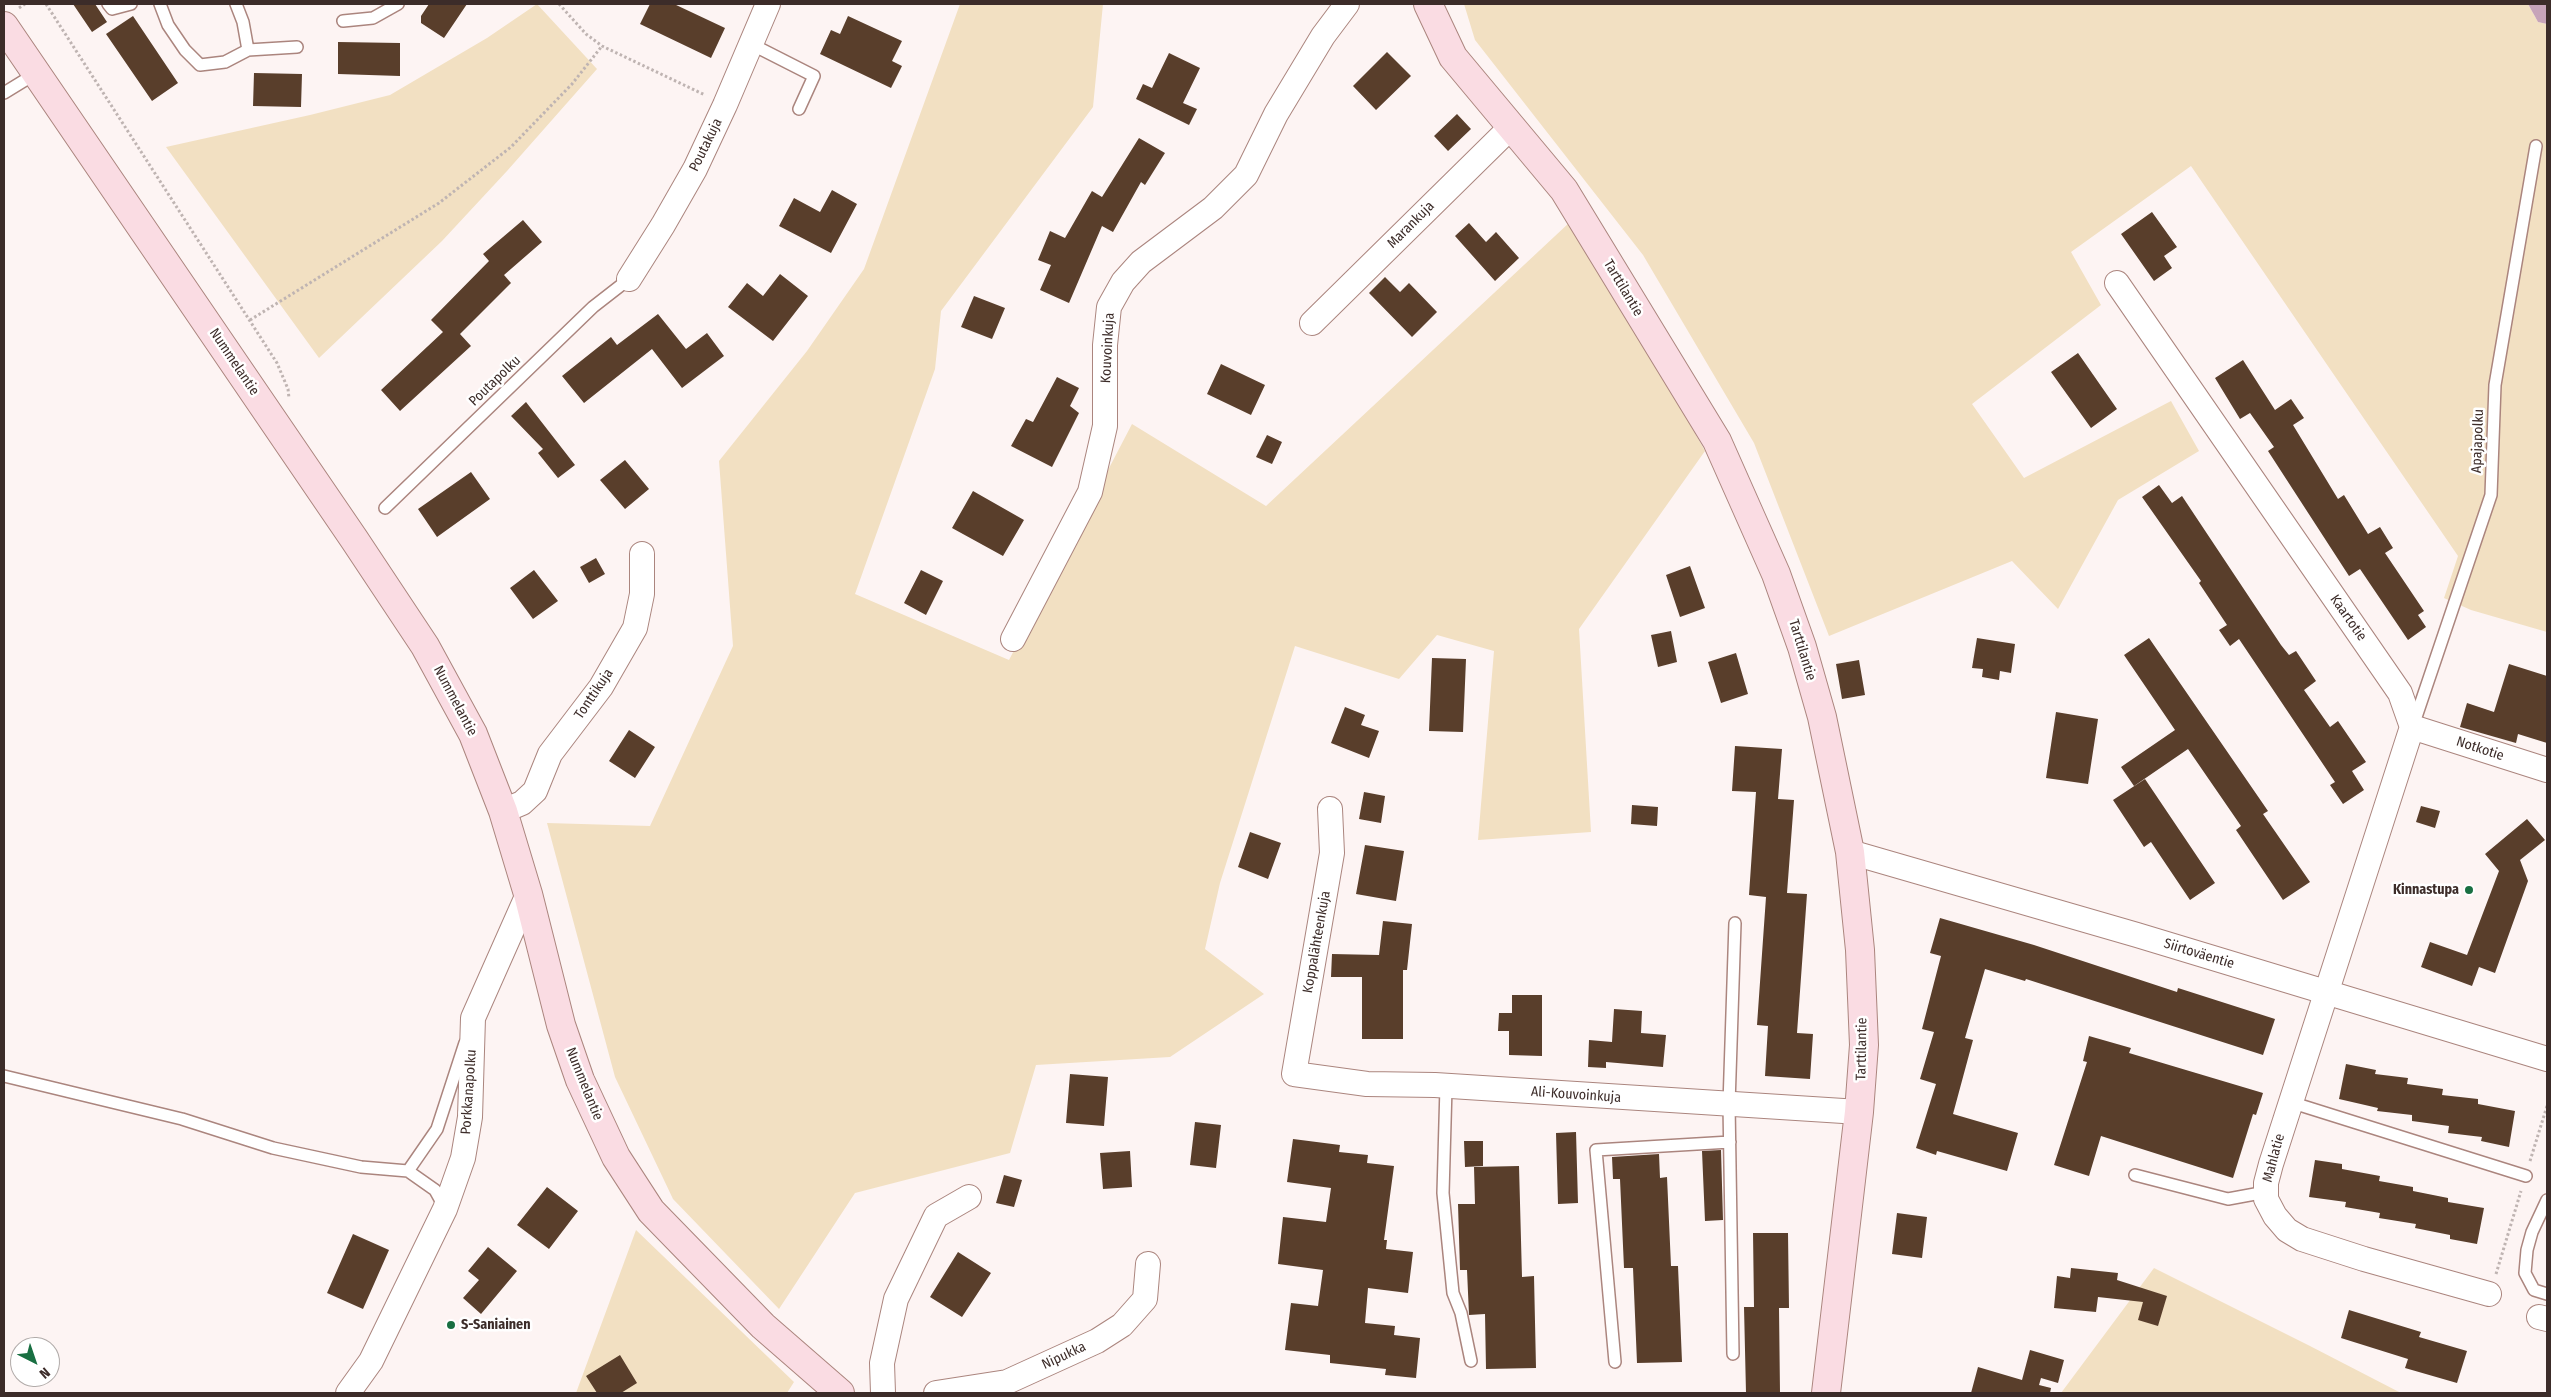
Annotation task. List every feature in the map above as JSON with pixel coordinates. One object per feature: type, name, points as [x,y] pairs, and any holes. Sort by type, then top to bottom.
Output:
[{"type":"street","name":"Poutakuja","points":[[629,279],[664,225],[695,169],[726,105],[768,4]]},
{"type":"street","name":"Kouvoinkuja","points":[[1013,639],[1090,492],[1105,426],[1105,346],[1109,307],[1122,282],[1141,262],[1213,208],[1246,175],[1276,114],[1323,36],[1347,4]]},
{"type":"street","name":"Tarttilantie","points":[[1428,4],[1453,57],[1510,128],[1564,190],[1721,450],[1776,574],[1802,647],[1822,717],[1850,852],[1860,950],[1864,1045],[1859,1112],[1826,1393]]},
{"type":"street","name":"Nummelantie","points":[[4,26],[35,74],[349,530],[425,646],[473,734],[503,811],[528,894],[561,1025],[580,1080],[616,1157],[651,1211],[764,1326],[840,1393]]},
{"type":"street","name":"Marankuja","points":[[1312,323],[1510,128]]},
{"type":"street","name":"Kaartotie","points":[[2116,283],[2400,693],[2412,728]]},
{"type":"street","name":"Tonttikuja","points":[[503,811],[522,803],[535,791],[550,754],[601,687],[635,628],[642,594],[642,554]]},
{"type":"street","name":"Notkotie","points":[[2412,728],[2547,770]]},
{"type":"street","points":[[2325,993],[2412,728]]},
{"type":"street","name":"Koppalähteenkuja","points":[[1294,1074],[1332,853],[1330,808]]},
{"type":"street","name":"Siirtoväentie","points":[[1850,852],[2137,935],[2547,1059]]},
{"type":"street","name":"Porkkanapolku","points":[[348,1393],[371,1361],[446,1209],[463,1158],[470,1117],[473,1018],[528,894]]},
{"type":"street","name":"Mahlatie","points":[[2325,993],[2266,1183],[2266,1200],[2274,1216],[2287,1230],[2302,1239],[2364,1259],[2489,1294]]},
{"type":"street","name":"Ali-Kouvoinkuja","points":[[1294,1074],[1367,1084],[1446,1086],[1859,1112]]},
{"type":"street","points":[[883,1393],[882,1363],[896,1299],[936,1216],[969,1197]]},
{"type":"street","name":"Nipukka","points":[[936,1393],[1007,1382],[1096,1340],[1122,1325],[1145,1299],[1148,1264]]},
{"type":"lane","points":[[108,4],[112,9],[131,4]]},
{"type":"lane","points":[[160,4],[168,25],[185,50],[200,65],[225,62],[248,50],[297,48]]},
{"type":"lane","points":[[236,4],[243,22],[248,50]]},
{"type":"lane","points":[[343,21],[374,18],[398,4]]},
{"type":"lane","points":[[751,44],[814,76],[799,109]]},
{"type":"lane","points":[[4,94],[35,74]]},
{"type":"lane","name":"Apajapolku","points":[[2412,728],[2491,495],[2494,385],[2536,146]]},
{"type":"lane","name":"Poutapolku","points":[[385,508],[593,307],[629,279]]},
{"type":"lane","points":[[1733,1354],[1729,1104],[1735,923]]},
{"type":"lane","points":[[408,1171],[437,1128],[473,1018]]},
{"type":"lane","points":[[4,1076],[182,1119],[273,1148],[361,1167],[408,1171],[435,1190],[446,1209]]},
{"type":"lane","points":[[1446,1086],[1443,1193],[1453,1293],[1461,1313],[1471,1360]]},
{"type":"lane","points":[[2290,1102],[2526,1176]]},
{"type":"lane","points":[[1615,1362],[1596,1150],[1730,1142]]},
{"type":"lane","points":[[2135,1175],[2228,1199],[2266,1192]]},
{"type":"lane","points":[[2547,1200],[2532,1232],[2527,1250],[2525,1273],[2534,1290],[2547,1294]]},
{"type":"path","points":[[559,4],[586,34],[602,46],[726,105]]},
{"type":"path","points":[[250,320],[439,203],[497,158],[511,147],[572,84],[602,46]]},
{"type":"path","points":[[2489,1294],[2547,1106]]},
{"type":"shaded area","points":[[537,4],[597,69],[442,241],[319,358],[166,147],[390,95],[487,38]]},
{"type":"shaded area","points":[[960,4],[1103,4],[1093,107],[941,311],[935,369],[855,594],[1009,660],[1132,424],[1266,506],[1570,222],[1607,276],[1705,451],[1579,629],[1591,832],[1478,840],[1494,651],[1437,635],[1399,679],[1295,646],[1220,883],[1205,949],[1264,994],[1170,1057],[1036,1065],[1010,1153],[855,1193],[779,1309],[673,1199],[615,1077],[547,823],[650,826],[733,646],[719,461],[807,351],[864,269]]},
{"type":"shaded area","points":[[1464,4],[2528,4],[2538,22],[2547,24],[2547,632],[2471,610],[2444,598],[2458,556],[2191,166],[2071,252],[2101,305],[1972,404],[2024,478],[2171,401],[2199,451],[2118,500],[2058,609],[2012,561],[1829,636],[1754,443],[1643,255],[1475,40]]},
{"type":"shaded area","points":[[2528,4],[2547,4],[2547,24],[2538,22]]},
{"type":"shaded area","points":[[636,1230],[794,1382],[787,1393],[576,1393]]},
{"type":"shaded area","points":[[2154,1268],[2310,1346],[2401,1393],[2061,1393]]},
{"type":"building","points":[[73,4],[95,4],[107,22],[92,32]]},
{"type":"building","points":[[429,4],[467,4],[444,38],[421,23],[421,16]]},
{"type":"building","points":[[650,4],[674,4],[725,28],[711,58],[640,24]]},
{"type":"building","points":[[133,16],[178,83],[152,101],[106,34]]},
{"type":"building","points":[[848,16],[902,41],[892,61],[902,66],[891,88],[820,54],[831,30],[840,34]]},
{"type":"building","points":[[338,42],[400,43],[400,76],[338,74]]},
{"type":"building","points":[[1387,52],[1411,76],[1376,110],[1353,86]]},
{"type":"building","points":[[1169,53],[1200,68],[1183,103],[1197,109],[1189,125],[1136,99],[1143,84],[1152,88]]},
{"type":"building","points":[[254,73],[302,74],[301,107],[253,106]]},
{"type":"building","points":[[1457,114],[1471,129],[1448,151],[1434,136]]},
{"type":"building","points":[[1139,138],[1165,153],[1145,185],[1141,182],[1113,232],[1102,226],[1069,303],[1040,290],[1051,265],[1038,260],[1050,231],[1065,238],[1092,191],[1102,197]]},
{"type":"building","points":[[832,190],[857,204],[831,253],[779,226],[794,198],[820,212]]},
{"type":"building","points":[[2152,212],[2177,247],[2164,256],[2172,268],[2154,281],[2121,234]]},
{"type":"building","points":[[523,220],[542,242],[504,275],[511,283],[460,334],[471,346],[400,411],[381,390],[443,332],[431,320],[489,261],[483,254]]},
{"type":"building","points":[[1469,223],[1486,242],[1496,232],[1519,258],[1495,281],[1455,236]]},
{"type":"building","points":[[780,274],[808,296],[773,341],[728,307],[747,283],[763,296]]},
{"type":"building","points":[[1385,277],[1400,292],[1409,283],[1437,312],[1412,337],[1369,293]]},
{"type":"building","points":[[974,296],[1005,308],[992,339],[961,327]]},
{"type":"building","points":[[658,314],[686,349],[707,333],[724,356],[682,388],[652,349],[584,403],[562,376],[611,337],[617,345]]},
{"type":"building","points":[[2078,353],[2117,409],[2091,428],[2051,372]]},
{"type":"building","points":[[2243,360],[2275,410],[2291,399],[2304,418],[2293,425],[2338,499],[2344,495],[2368,534],[2380,527],[2393,548],[2385,553],[2424,611],[2418,615],[2426,627],[2408,640],[2360,569],[2349,576],[2268,451],[2274,447],[2250,413],[2240,419],[2215,378]]},
{"type":"building","points":[[1221,364],[1265,385],[1251,415],[1207,394]]},
{"type":"building","points":[[1057,377],[1079,388],[1070,406],[1079,413],[1052,467],[1011,446],[1026,419],[1033,422]]},
{"type":"building","points":[[526,402],[575,465],[558,478],[538,453],[543,449],[511,416]]},
{"type":"building","points":[[1267,435],[1282,442],[1272,464],[1256,457]]},
{"type":"building","points":[[625,460],[649,489],[625,509],[600,480]]},
{"type":"building","points":[[471,472],[490,499],[437,537],[418,509]]},
{"type":"building","points":[[2159,485],[2172,503],[2182,496],[2281,645],[2289,655],[2296,651],[2316,681],[2304,690],[2330,727],[2338,721],[2366,762],[2352,771],[2364,790],[2343,804],[2330,785],[2335,782],[2239,639],[2230,646],[2219,630],[2227,625],[2199,583],[2201,581],[2142,497]]},
{"type":"building","points":[[973,491],[1024,520],[1003,556],[952,528]]},
{"type":"building","points":[[596,558],[605,574],[589,583],[580,567]]},
{"type":"building","points":[[1690,566],[1705,608],[1680,617],[1666,575]]},
{"type":"building","points":[[534,570],[558,601],[533,619],[510,588]]},
{"type":"building","points":[[921,570],[943,581],[926,615],[904,603]]},
{"type":"building","points":[[1671,631],[1677,662],[1658,667],[1651,635]]},
{"type":"building","points":[[1977,638],[2015,644],[2011,673],[2000,671],[1999,680],[1982,677],[1983,669],[1972,668]]},
{"type":"building","points":[[2149,638],[2268,811],[2263,814],[2310,882],[2283,900],[2236,830],[2241,826],[2188,749],[2134,786],[2121,767],[2175,730],[2124,655]]},
{"type":"building","points":[[1736,653],[1748,694],[1721,703],[1708,662]]},
{"type":"building","points":[[1432,658],[1466,659],[1463,732],[1429,731]]},
{"type":"building","points":[[1859,660],[1865,695],[1842,699],[1836,664]]},
{"type":"building","points":[[2509,664],[2547,676],[2547,743],[2518,734],[2516,743],[2460,727],[2467,703],[2494,712]]},
{"type":"building","points":[[1345,707],[1365,715],[1361,725],[1379,731],[1369,758],[1331,743]]},
{"type":"building","points":[[2056,712],[2098,719],[2088,784],[2046,778]]},
{"type":"building","points":[[629,730],[655,747],[635,778],[609,761]]},
{"type":"building","points":[[1735,746],[1782,749],[1778,799],[1794,800],[1787,893],[1807,894],[1797,1033],[1813,1034],[1810,1079],[1765,1076],[1768,1026],[1757,1025],[1766,897],[1749,895],[1756,792],[1732,791]]},
{"type":"building","points":[[2145,779],[2215,883],[2190,900],[2151,842],[2144,847],[2113,800]]},
{"type":"building","points":[[1364,792],[1385,796],[1381,823],[1359,819]]},
{"type":"building","points":[[1632,805],[1658,807],[1657,826],[1631,824]]},
{"type":"building","points":[[2421,806],[2440,811],[2435,828],[2416,822]]},
{"type":"building","points":[[2527,819],[2545,840],[2520,860],[2528,881],[2495,973],[2479,967],[2472,986],[2421,967],[2430,942],[2467,955],[2499,871],[2485,854]]},
{"type":"building","points":[[1250,832],[1281,843],[1268,879],[1238,867]]},
{"type":"building","points":[[1365,845],[1404,851],[1396,901],[1356,894]]},
{"type":"building","points":[[1940,918],[2034,945],[2177,992],[2178,988],[2275,1019],[2263,1055],[2026,979],[2025,981],[1985,969],[1965,1038],[1973,1040],[1953,1114],[2018,1133],[2007,1171],[1937,1151],[1936,1155],[1916,1148],[1936,1084],[1920,1079],[1934,1032],[1922,1029],[1941,956],[1930,953]]},
{"type":"building","points":[[1383,921],[1412,924],[1407,970],[1403,970],[1403,1039],[1362,1039],[1362,977],[1331,977],[1332,954],[1379,955]]},
{"type":"building","points":[[1512,995],[1542,995],[1542,1056],[1509,1055],[1509,1031],[1498,1031],[1499,1013],[1512,1013]]},
{"type":"building","points":[[1614,1009],[1642,1011],[1641,1033],[1666,1035],[1663,1067],[1606,1062],[1606,1068],[1588,1067],[1589,1040],[1612,1042]]},
{"type":"building","points":[[2089,1036],[2131,1048],[2129,1053],[2263,1093],[2256,1115],[2253,1114],[2233,1178],[2101,1136],[2089,1176],[2054,1165],[2087,1062],[2083,1061]]},
{"type":"building","points":[[2346,1064],[2376,1070],[2375,1074],[2408,1078],[2407,1084],[2443,1089],[2442,1095],[2478,1099],[2478,1104],[2515,1111],[2509,1147],[2481,1141],[2482,1137],[2448,1133],[2449,1126],[2412,1121],[2412,1115],[2377,1111],[2378,1108],[2339,1099]]},
{"type":"building","points":[[1070,1074],[1108,1077],[1104,1126],[1066,1123]]},
{"type":"building","points":[[1195,1122],[1221,1125],[1216,1168],[1190,1165]]},
{"type":"building","points":[[1576,1132],[1578,1203],[1558,1204],[1556,1133]]},
{"type":"building","points":[[1293,1139],[1340,1145],[1339,1152],[1368,1155],[1367,1163],[1394,1166],[1384,1240],[1387,1240],[1386,1249],[1413,1252],[1408,1293],[1368,1288],[1365,1323],[1395,1326],[1394,1335],[1420,1338],[1416,1378],[1385,1375],[1386,1369],[1330,1363],[1330,1355],[1285,1350],[1291,1303],[1318,1306],[1323,1270],[1278,1264],[1283,1217],[1326,1222],[1331,1188],[1287,1182]]},
{"type":"building","points":[[1464,1141],[1483,1141],[1483,1166],[1465,1167]]},
{"type":"building","points":[[1721,1150],[1723,1220],[1705,1221],[1702,1151]]},
{"type":"building","points":[[1130,1151],[1132,1187],[1103,1189],[1100,1153]]},
{"type":"building","points":[[1659,1154],[1660,1178],[1667,1177],[1671,1266],[1678,1266],[1682,1362],[1637,1363],[1633,1268],[1624,1268],[1620,1179],[1613,1179],[1612,1157]]},
{"type":"building","points":[[2315,1160],[2342,1164],[2342,1169],[2380,1176],[2379,1181],[2413,1187],[2413,1191],[2448,1198],[2448,1202],[2484,1208],[2477,1244],[2450,1239],[2450,1235],[2415,1228],[2416,1224],[2379,1218],[2380,1213],[2345,1207],[2346,1202],[2309,1197]]},
{"type":"building","points":[[1519,1166],[1522,1277],[1534,1276],[1536,1368],[1486,1369],[1485,1314],[1469,1315],[1467,1270],[1460,1270],[1458,1204],[1475,1204],[1474,1167]]},
{"type":"building","points":[[1004,1175],[1022,1180],[1014,1207],[996,1203]]},
{"type":"building","points":[[547,1187],[578,1211],[549,1249],[517,1225]]},
{"type":"building","points":[[1897,1213],[1927,1217],[1922,1258],[1892,1254]]},
{"type":"building","points":[[1753,1233],[1788,1233],[1789,1308],[1779,1308],[1780,1393],[1746,1393],[1744,1307],[1754,1307]]},
{"type":"building","points":[[353,1234],[389,1250],[363,1309],[327,1293]]},
{"type":"building","points":[[488,1247],[517,1271],[481,1314],[463,1298],[479,1280],[468,1271]]},
{"type":"building","points":[[958,1252],[991,1273],[962,1317],[930,1297]]},
{"type":"building","points":[[2071,1268],[2118,1273],[2117,1280],[2167,1296],[2158,1326],[2138,1320],[2143,1302],[2098,1297],[2096,1312],[2054,1308],[2057,1276],[2070,1278]]},
{"type":"building","points":[[2349,1310],[2421,1332],[2419,1337],[2467,1351],[2457,1383],[2405,1368],[2408,1359],[2341,1338]]},
{"type":"building","points":[[2030,1350],[2064,1360],[2058,1383],[2041,1378],[2039,1385],[2051,1388],[2050,1393],[1971,1393],[1978,1367],[2022,1380]]},
{"type":"building","points":[[620,1355],[637,1383],[621,1393],[597,1393],[586,1376]]},
{"type":"place","name":"Kinnastupa","points":[[2469,890]]},
{"type":"place","name":"S-Saniainen","points":[[451,1325]]}]
